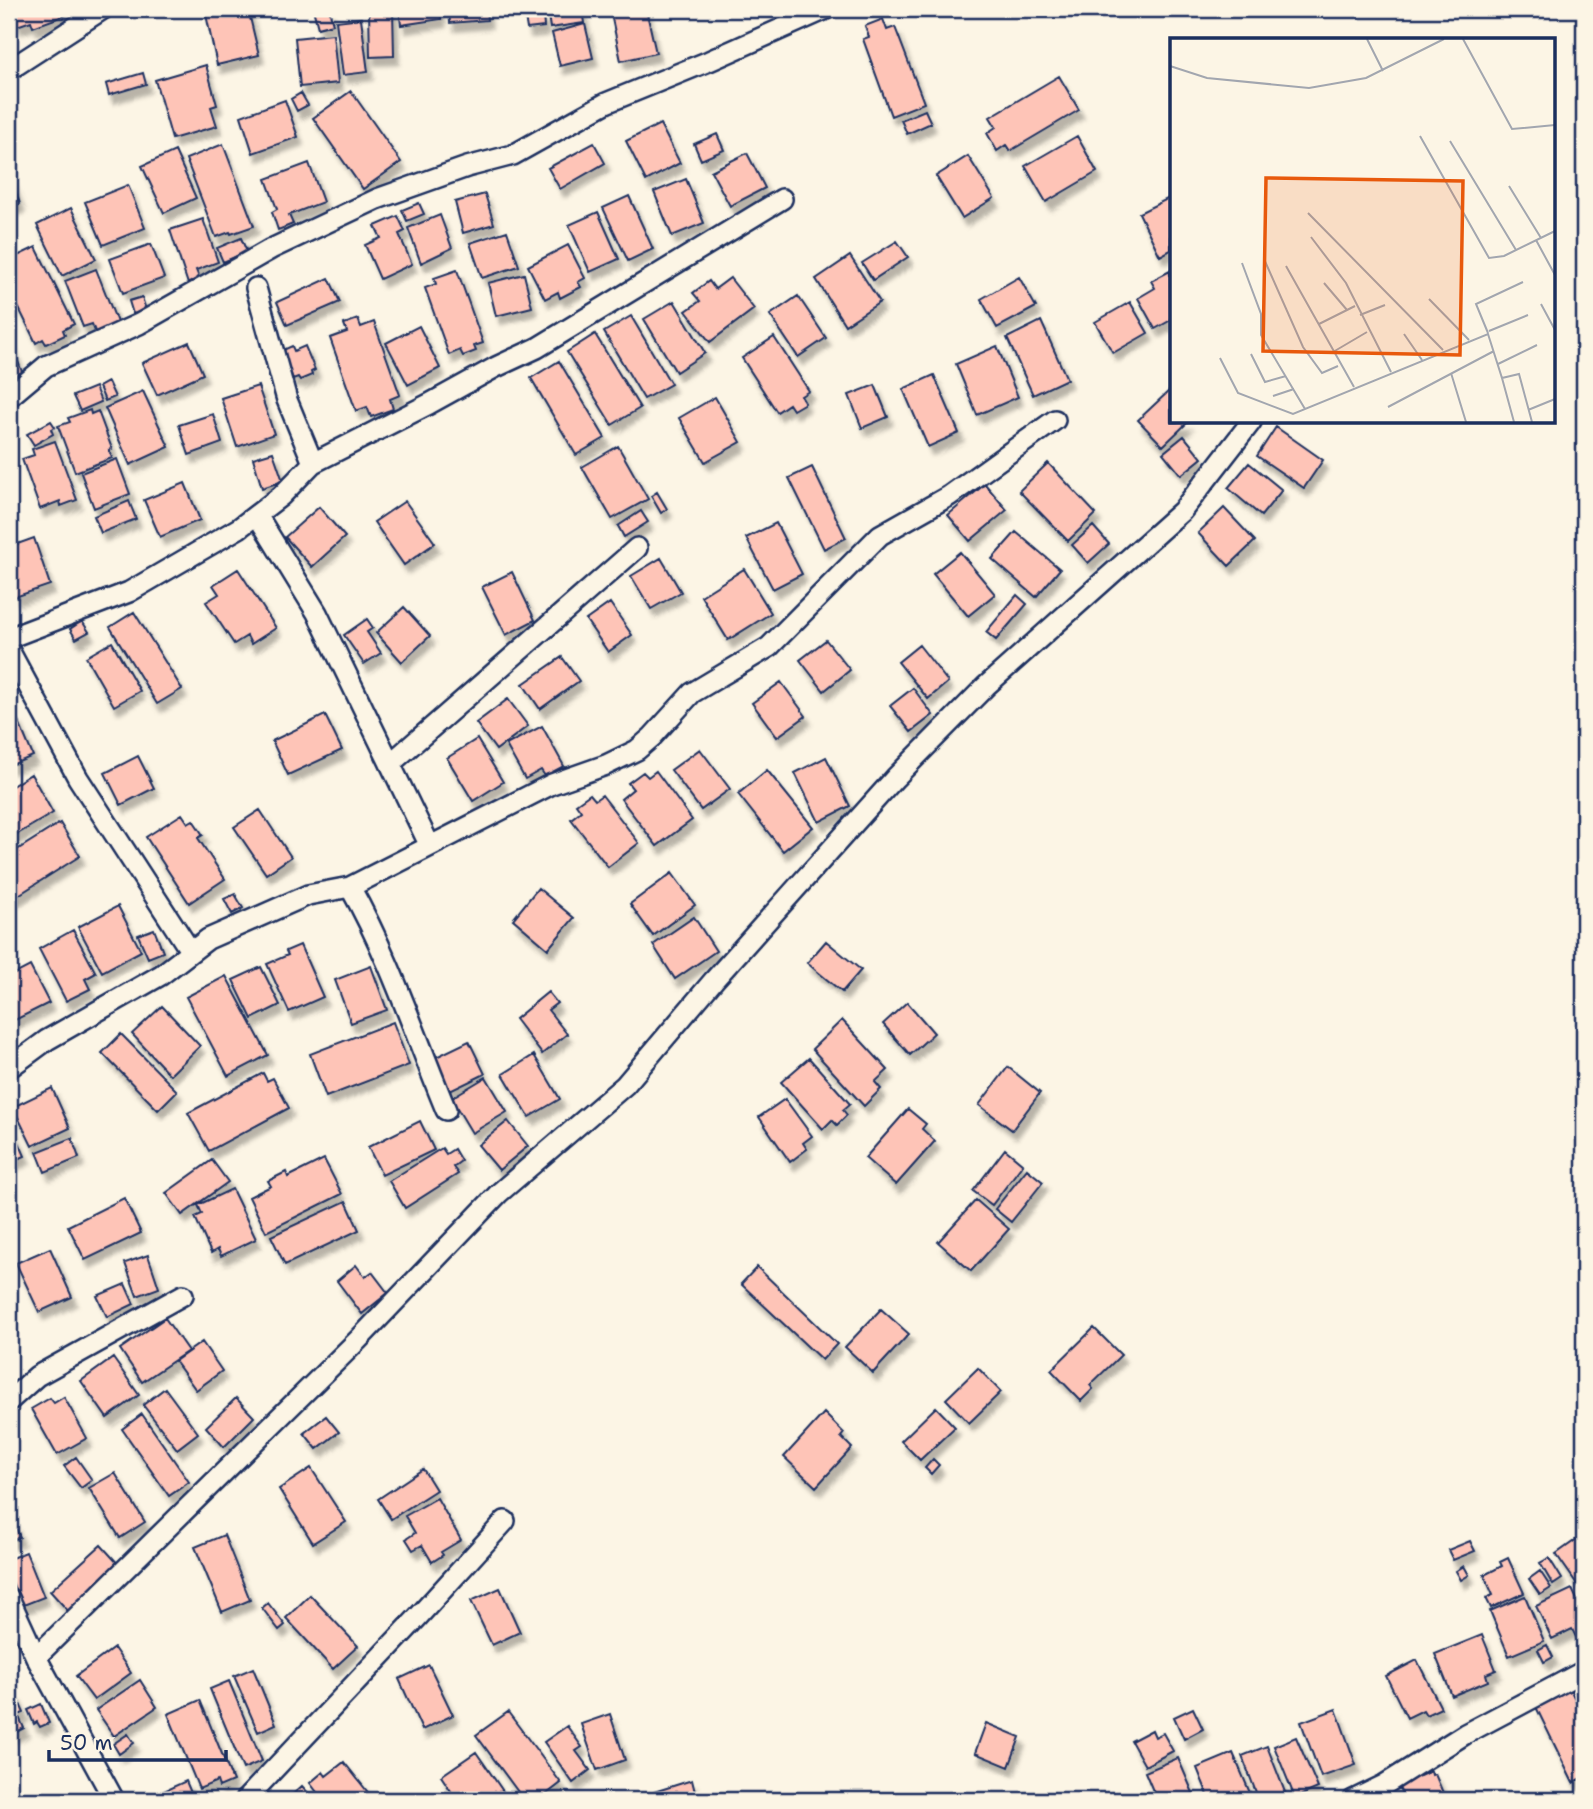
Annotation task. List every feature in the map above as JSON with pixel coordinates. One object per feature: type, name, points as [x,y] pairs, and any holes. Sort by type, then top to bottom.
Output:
[{"type":"street","points":[[9,70],[103,9]]},
{"type":"street","points":[[9,397],[46,366],[139,324],[282,243],[377,199],[467,167],[513,155],[606,103],[826,9]]},
{"type":"street","points":[[9,638],[129,592],[239,528],[281,496],[313,463],[429,404],[496,366],[537,348],[782,200]]},
{"type":"street","points":[[256,288],[287,400],[313,463]]},
{"type":"street","points":[[9,1068],[47,1040],[161,975],[220,933],[308,895],[350,887],[552,785],[637,750],[692,693],[769,647],[880,535],[949,496],[1055,420]]},
{"type":"street","points":[[36,1657],[358,1340],[499,1193],[625,1085],[714,980],[895,778],[986,686],[1182,511],[1249,424]]},
{"type":"street","points":[[257,515],[317,613],[430,846]]},
{"type":"street","points":[[390,764],[637,548]]},
{"type":"street","points":[[9,650],[78,778],[191,952]]},
{"type":"street","points":[[350,887],[369,920],[390,968],[446,1110]]},
{"type":"street","points":[[9,1401],[37,1376],[183,1295]]},
{"type":"street","points":[[245,1800],[417,1619],[505,1521]]},
{"type":"street","points":[[9,1598],[36,1657],[114,1800]]},
{"type":"street","points":[[1353,1800],[1384,1785],[1465,1734],[1584,1671]]},
{"type":"building","points":[[11,9],[63,9],[66,15],[33,27],[31,21],[17,26]]},
{"type":"building","points":[[248,9],[259,55],[217,65],[205,10]]},
{"type":"building","points":[[313,9],[329,9],[333,24],[318,28]]},
{"type":"building","points":[[369,9],[393,9],[394,56],[370,57]]},
{"type":"building","points":[[399,9],[440,9],[441,19],[401,25]]},
{"type":"building","points":[[449,9],[486,9],[487,20],[450,23]]},
{"type":"building","points":[[547,9],[582,9],[584,23],[550,28]]},
{"type":"building","points":[[610,9],[646,9],[656,53],[621,61]]},
{"type":"building","points":[[780,9],[805,9],[782,16]]},
{"type":"building","points":[[543,15],[544,27],[527,29],[525,17]]},
{"type":"building","points":[[361,18],[368,72],[343,75],[336,21]]},
{"type":"building","points":[[883,19],[887,30],[895,27],[924,103],[891,116],[863,39],[869,37],[865,26]]},
{"type":"building","points":[[585,24],[593,58],[560,66],[552,33]]},
{"type":"building","points":[[333,34],[338,83],[300,87],[295,38]]},
{"type":"building","points":[[206,65],[217,105],[211,107],[217,126],[172,139],[155,80]]},
{"type":"building","points":[[143,73],[146,84],[109,95],[106,84]]},
{"type":"building","points":[[1059,76],[1079,110],[1010,151],[1006,145],[997,151],[987,133],[996,127],[990,117]]},
{"type":"building","points":[[351,91],[401,162],[363,189],[313,118]]},
{"type":"building","points":[[301,93],[308,105],[297,111],[291,99]]},
{"type":"building","points":[[285,100],[298,137],[253,153],[241,116]]},
{"type":"building","points":[[925,110],[931,123],[907,134],[901,120]]},
{"type":"building","points":[[660,124],[680,163],[646,181],[626,141]]},
{"type":"building","points":[[717,134],[724,150],[701,160],[694,144]]},
{"type":"building","points":[[1077,136],[1097,172],[1046,202],[1025,166]]},
{"type":"building","points":[[594,143],[605,163],[560,189],[548,168]]},
{"type":"building","points":[[223,144],[254,226],[216,237],[186,159]]},
{"type":"building","points":[[175,151],[196,198],[164,213],[142,166]]},
{"type":"building","points":[[747,153],[765,188],[730,206],[711,171]]},
{"type":"building","points":[[968,156],[994,198],[962,218],[936,176]]},
{"type":"building","points":[[309,163],[323,202],[289,215],[293,224],[278,230],[272,212],[277,209],[266,179]]},
{"type":"building","points":[[9,172],[20,204],[9,208]]},
{"type":"building","points":[[686,179],[704,223],[672,236],[654,192]]},
{"type":"building","points":[[128,185],[145,228],[103,245],[85,202]]},
{"type":"building","points":[[485,194],[494,224],[463,233],[455,202]]},
{"type":"building","points":[[629,196],[653,249],[628,261],[603,208]]},
{"type":"building","points":[[1170,198],[1170,251],[1160,256],[1139,213]]},
{"type":"building","points":[[419,203],[424,214],[407,221],[402,210]]},
{"type":"building","points":[[71,208],[96,259],[62,276],[37,225]]},
{"type":"building","points":[[598,212],[619,259],[590,272],[569,225]]},
{"type":"building","points":[[440,215],[452,248],[421,263],[408,228]]},
{"type":"building","points":[[398,216],[405,231],[399,234],[412,264],[380,279],[365,245],[381,238],[375,226]]},
{"type":"building","points":[[203,219],[218,262],[196,270],[200,280],[188,284],[170,230]]},
{"type":"building","points":[[507,231],[519,266],[482,278],[470,243]]},
{"type":"building","points":[[241,238],[247,252],[223,262],[217,248]]},
{"type":"building","points":[[897,241],[908,257],[873,280],[862,263]]},
{"type":"building","points":[[151,244],[164,278],[123,293],[110,259]]},
{"type":"building","points":[[568,245],[585,278],[578,282],[581,287],[560,298],[558,292],[545,299],[528,266]]},
{"type":"building","points":[[36,247],[74,324],[63,330],[65,335],[46,344],[43,339],[36,343],[9,288],[9,260]]},
{"type":"building","points":[[850,256],[880,302],[845,325],[816,279]]},
{"type":"building","points":[[96,269],[118,325],[96,334],[92,324],[83,327],[65,281]]},
{"type":"building","points":[[457,270],[483,343],[474,346],[476,351],[463,356],[460,350],[449,355],[425,288],[436,284],[434,278]]},
{"type":"building","points":[[1170,271],[1170,321],[1155,329],[1138,298],[1155,288],[1151,281]]},
{"type":"building","points":[[524,274],[532,307],[496,316],[488,283]]},
{"type":"building","points":[[1019,277],[1036,307],[997,328],[981,299]]},
{"type":"building","points":[[329,278],[340,302],[287,325],[277,302]]},
{"type":"building","points":[[730,278],[754,309],[710,342],[686,311],[700,301],[693,293],[709,281],[715,289]]},
{"type":"building","points":[[798,296],[826,338],[798,357],[770,315]]},
{"type":"building","points":[[142,297],[146,310],[133,314],[129,301]]},
{"type":"building","points":[[674,301],[705,353],[676,372],[644,319]]},
{"type":"building","points":[[1130,302],[1148,333],[1113,353],[1095,322]]},
{"type":"building","points":[[631,316],[671,384],[644,399],[604,332]]},
{"type":"building","points":[[358,319],[361,327],[374,322],[400,395],[390,399],[393,409],[371,417],[367,407],[356,411],[330,338],[347,332],[344,324]]},
{"type":"building","points":[[1041,321],[1067,379],[1033,395],[1007,338]]},
{"type":"building","points":[[419,326],[440,368],[408,385],[386,343]]},
{"type":"building","points":[[595,334],[640,408],[612,425],[567,352]]},
{"type":"building","points":[[9,337],[22,372],[9,378]]},
{"type":"building","points":[[774,337],[809,391],[801,396],[805,403],[793,410],[789,404],[777,412],[742,358]]},
{"type":"building","points":[[189,342],[203,374],[157,395],[142,363]]},
{"type":"building","points":[[292,346],[294,351],[305,346],[315,370],[311,372],[312,375],[300,380],[298,377],[293,379],[281,351]]},
{"type":"building","points":[[997,346],[1018,397],[977,415],[956,364]]},
{"type":"building","points":[[559,361],[605,438],[576,455],[531,378]]},
{"type":"building","points":[[934,375],[959,433],[928,447],[903,389]]},
{"type":"building","points":[[108,382],[115,397],[105,401],[99,387]]},
{"type":"building","points":[[875,385],[888,417],[862,428],[849,395]]},
{"type":"building","points":[[258,386],[274,434],[237,447],[221,398]]},
{"type":"building","points":[[95,387],[101,402],[80,411],[73,396]]},
{"type":"building","points":[[143,391],[169,447],[130,465],[105,408]]},
{"type":"building","points":[[1169,391],[1170,424],[1186,424],[1163,446],[1138,420]]},
{"type":"building","points":[[715,397],[741,442],[705,462],[679,418]]},
{"type":"building","points":[[90,410],[91,414],[98,411],[112,449],[109,450],[112,458],[75,472],[58,426],[70,422],[68,418]]},
{"type":"building","points":[[213,414],[222,443],[189,455],[179,425]]},
{"type":"building","points":[[51,421],[55,427],[51,429],[53,434],[34,445],[27,434]]},
{"type":"building","points":[[1276,427],[1323,460],[1304,488],[1257,456]]},
{"type":"building","points":[[1184,436],[1202,458],[1181,475],[1163,453]]},
{"type":"building","points":[[55,441],[77,500],[61,506],[60,501],[40,509],[22,459],[34,455],[32,449]]},
{"type":"building","points":[[618,446],[648,499],[612,519],[582,467]]},
{"type":"building","points":[[273,452],[283,481],[262,488],[253,458]]},
{"type":"building","points":[[117,459],[130,494],[94,508],[81,473]]},
{"type":"building","points":[[1048,463],[1096,514],[1068,541],[1019,491]]},
{"type":"building","points":[[1249,463],[1282,490],[1261,516],[1228,488]]},
{"type":"building","points":[[812,467],[846,538],[824,549],[789,478]]},
{"type":"building","points":[[185,483],[200,520],[160,537],[144,500]]},
{"type":"building","points":[[985,484],[1007,510],[970,541],[948,515]]},
{"type":"building","points":[[657,492],[667,509],[661,513],[651,496]]},
{"type":"building","points":[[129,501],[136,519],[101,533],[94,516]]},
{"type":"building","points":[[405,501],[435,543],[404,565],[374,522]]},
{"type":"building","points":[[319,507],[345,537],[312,567],[285,537]]},
{"type":"building","points":[[1224,508],[1255,541],[1229,566],[1198,533]]},
{"type":"building","points":[[641,511],[648,522],[624,537],[618,526]]},
{"type":"building","points":[[776,523],[802,574],[773,589],[746,538]]},
{"type":"building","points":[[1093,526],[1109,544],[1088,563],[1072,545]]},
{"type":"building","points":[[1016,532],[1060,569],[1036,597],[992,559]]},
{"type":"building","points":[[34,538],[50,585],[15,597],[9,579],[9,547]]},
{"type":"building","points":[[960,552],[995,594],[968,616],[933,574]]},
{"type":"building","points":[[661,558],[681,592],[651,609],[631,576]]},
{"type":"building","points":[[238,569],[276,628],[251,644],[247,636],[234,644],[206,602],[219,594],[213,585]]},
{"type":"building","points":[[744,569],[771,613],[728,640],[701,596]]},
{"type":"building","points":[[512,572],[535,620],[506,635],[482,587]]},
{"type":"building","points":[[1017,595],[1027,604],[996,640],[986,632]]},
{"type":"building","points":[[610,603],[632,635],[608,652],[586,620]]},
{"type":"building","points":[[404,607],[430,636],[402,662],[376,633]]},
{"type":"building","points":[[134,612],[182,689],[157,704],[110,627]]},
{"type":"building","points":[[367,619],[373,628],[367,632],[381,653],[364,664],[344,635]]},
{"type":"building","points":[[82,621],[89,632],[76,639],[70,629]]},
{"type":"building","points":[[826,640],[850,670],[824,691],[800,660]]},
{"type":"building","points":[[112,642],[140,691],[114,706],[86,657]]},
{"type":"building","points":[[919,645],[948,682],[928,699],[898,662]]},
{"type":"building","points":[[562,657],[579,681],[540,709],[523,684]]},
{"type":"building","points":[[781,682],[806,716],[777,737],[752,703]]},
{"type":"building","points":[[913,688],[933,715],[911,732],[890,706]]},
{"type":"building","points":[[508,699],[528,726],[496,750],[476,723]]},
{"type":"building","points":[[325,715],[342,750],[288,775],[272,741]]},
{"type":"building","points":[[17,718],[33,756],[9,766],[9,721]]},
{"type":"building","points":[[542,726],[564,766],[545,776],[541,770],[525,779],[506,745]]},
{"type":"building","points":[[477,739],[503,782],[473,801],[447,758]]},
{"type":"building","points":[[700,749],[730,789],[701,810],[671,770]]},
{"type":"building","points":[[138,756],[154,788],[121,805],[105,773]]},
{"type":"building","points":[[826,757],[850,806],[819,822],[795,773]]},
{"type":"building","points":[[767,770],[813,827],[783,851],[738,794]]},
{"type":"building","points":[[656,771],[692,820],[657,846],[621,799],[633,789],[628,783],[643,772],[648,777]]},
{"type":"building","points":[[31,774],[53,813],[9,839],[9,788]]},
{"type":"building","points":[[590,794],[595,800],[602,795],[639,843],[608,867],[571,819],[581,811],[576,804]]},
{"type":"building","points":[[260,810],[291,857],[266,874],[234,827]]},
{"type":"building","points":[[182,814],[188,823],[193,820],[203,835],[198,838],[225,879],[189,903],[146,837]]},
{"type":"building","points":[[60,823],[80,856],[9,901],[9,855]]},
{"type":"building","points":[[672,873],[695,905],[653,936],[630,904]]},
{"type":"building","points":[[538,888],[574,918],[548,949],[513,919]]},
{"type":"building","points":[[235,894],[243,908],[232,914],[224,899]]},
{"type":"building","points":[[118,906],[141,951],[102,972],[78,927]]},
{"type":"building","points":[[694,917],[716,951],[675,979],[653,945]]},
{"type":"building","points":[[154,929],[163,952],[148,958],[138,935]]},
{"type":"building","points":[[73,930],[96,973],[85,979],[90,989],[66,1001],[39,949]]},
{"type":"building","points":[[826,941],[861,970],[842,992],[807,963]]},
{"type":"building","points":[[300,945],[323,997],[289,1012],[267,964],[288,955],[286,951]]},
{"type":"building","points":[[30,966],[49,1003],[9,1023],[9,977]]},
{"type":"building","points":[[371,966],[387,1010],[351,1023],[335,980]]},
{"type":"building","points":[[261,967],[280,1005],[252,1019],[233,980]]},
{"type":"building","points":[[226,976],[268,1055],[228,1076],[186,997]]},
{"type":"building","points":[[548,992],[557,1003],[548,1010],[567,1034],[542,1054],[515,1019]]},
{"type":"building","points":[[907,1002],[934,1033],[910,1055],[883,1024]]},
{"type":"building","points":[[162,1006],[200,1046],[170,1075],[132,1034]]},
{"type":"building","points":[[842,1020],[888,1070],[875,1082],[881,1089],[864,1106],[812,1049]]},
{"type":"building","points":[[393,1022],[409,1065],[326,1097],[310,1054]]},
{"type":"building","points":[[121,1034],[177,1091],[158,1110],[102,1053]]},
{"type":"building","points":[[469,1041],[485,1074],[450,1091],[434,1058]]},
{"type":"building","points":[[534,1055],[560,1099],[529,1117],[503,1074]]},
{"type":"building","points":[[809,1058],[850,1104],[843,1110],[847,1115],[837,1125],[832,1120],[823,1129],[781,1082]]},
{"type":"building","points":[[1008,1067],[1040,1093],[1012,1130],[979,1105]]},
{"type":"building","points":[[263,1073],[267,1081],[273,1078],[289,1108],[209,1151],[188,1113]]},
{"type":"building","points":[[486,1077],[507,1112],[472,1133],[451,1098]]},
{"type":"building","points":[[52,1088],[70,1128],[32,1146],[13,1107]]},
{"type":"building","points":[[785,1099],[812,1136],[803,1143],[807,1149],[790,1162],[759,1117]]},
{"type":"building","points":[[908,1109],[926,1124],[922,1129],[935,1141],[896,1185],[865,1158]]},
{"type":"building","points":[[9,1119],[25,1156],[9,1163]]},
{"type":"building","points":[[420,1121],[434,1150],[382,1175],[368,1147]]},
{"type":"building","points":[[508,1121],[528,1146],[499,1170],[478,1145]]},
{"type":"building","points":[[72,1138],[79,1158],[45,1172],[37,1152]]},
{"type":"building","points":[[442,1148],[446,1154],[454,1149],[461,1161],[453,1167],[458,1174],[405,1208],[389,1181]]},
{"type":"building","points":[[1005,1149],[1023,1164],[992,1205],[973,1191]]},
{"type":"building","points":[[324,1159],[342,1194],[266,1232],[249,1197],[271,1186],[268,1181],[286,1172],[288,1177]]},
{"type":"building","points":[[212,1160],[228,1182],[182,1215],[166,1193]]},
{"type":"building","points":[[1027,1169],[1043,1182],[1011,1222],[995,1209]]},
{"type":"building","points":[[232,1189],[256,1239],[221,1256],[218,1249],[211,1253],[195,1217],[202,1214],[198,1205]]},
{"type":"building","points":[[124,1198],[141,1233],[85,1260],[68,1226]]},
{"type":"building","points":[[976,1200],[1009,1229],[971,1271],[938,1242]]},
{"type":"building","points":[[346,1201],[359,1230],[285,1265],[271,1236]]},
{"type":"building","points":[[50,1248],[72,1297],[39,1312],[16,1263]]},
{"type":"building","points":[[148,1255],[159,1288],[137,1296],[125,1263]]},
{"type":"building","points":[[356,1265],[365,1277],[372,1272],[388,1293],[362,1314],[337,1281]]},
{"type":"building","points":[[757,1267],[837,1344],[822,1360],[741,1284]]},
{"type":"building","points":[[125,1284],[134,1304],[107,1317],[97,1296]]},
{"type":"building","points":[[881,1309],[909,1334],[873,1373],[845,1347]]},
{"type":"building","points":[[165,1318],[188,1351],[142,1382],[120,1349]]},
{"type":"building","points":[[1094,1328],[1121,1355],[1090,1385],[1093,1389],[1081,1401],[1051,1370]]},
{"type":"building","points":[[202,1342],[222,1371],[196,1390],[175,1361]]},
{"type":"building","points":[[113,1358],[139,1395],[107,1418],[81,1381]]},
{"type":"building","points":[[978,1368],[1001,1392],[969,1423],[946,1399]]},
{"type":"building","points":[[165,1388],[198,1433],[177,1449],[143,1405]]},
{"type":"building","points":[[64,1397],[87,1438],[57,1455],[31,1409],[50,1398],[54,1403]]},
{"type":"building","points":[[236,1398],[254,1417],[224,1447],[206,1427]]},
{"type":"building","points":[[936,1407],[955,1427],[920,1460],[901,1441]]},
{"type":"building","points":[[824,1413],[844,1433],[841,1437],[852,1448],[816,1487],[784,1457]]},
{"type":"building","points":[[142,1414],[189,1482],[169,1496],[122,1429]]},
{"type":"building","points":[[326,1416],[339,1432],[317,1449],[304,1433]]},
{"type":"building","points":[[76,1457],[92,1480],[81,1488],[64,1466]]},
{"type":"building","points":[[933,1459],[939,1465],[931,1474],[925,1468]]},
{"type":"building","points":[[311,1468],[346,1522],[313,1543],[279,1489]]},
{"type":"building","points":[[423,1469],[436,1490],[391,1519],[378,1499]]},
{"type":"building","points":[[115,1473],[145,1522],[120,1538],[89,1488]]},
{"type":"building","points":[[437,1498],[461,1540],[441,1552],[443,1555],[432,1562],[422,1545],[413,1550],[406,1539],[415,1533],[405,1516]]},
{"type":"building","points":[[9,1513],[20,1537],[9,1542]]},
{"type":"building","points":[[1584,1534],[1584,1594],[1556,1554]]},
{"type":"building","points":[[224,1535],[250,1600],[222,1612],[195,1547]]},
{"type":"building","points":[[1470,1541],[1475,1551],[1453,1560],[1448,1550]]},
{"type":"building","points":[[101,1545],[121,1567],[70,1613],[50,1591]]},
{"type":"building","points":[[26,1552],[44,1597],[21,1606],[9,1573],[9,1559]]},
{"type":"building","points":[[1508,1558],[1524,1593],[1491,1608],[1486,1598],[1493,1595],[1484,1575],[1502,1566],[1500,1562]]},
{"type":"building","points":[[1549,1558],[1562,1579],[1553,1585],[1540,1563]]},
{"type":"building","points":[[1464,1566],[1469,1575],[1461,1580],[1456,1571]]},
{"type":"building","points":[[1540,1571],[1551,1588],[1540,1595],[1529,1579]]},
{"type":"building","points":[[500,1588],[520,1632],[492,1645],[471,1601]]},
{"type":"building","points":[[1572,1589],[1584,1614],[1584,1633],[1576,1637],[1572,1629],[1552,1639],[1536,1606]]},
{"type":"building","points":[[310,1595],[358,1646],[333,1669],[286,1618]]},
{"type":"building","points":[[1525,1596],[1544,1641],[1509,1656],[1490,1611]]},
{"type":"building","points":[[268,1603],[285,1625],[279,1630],[262,1608]]},
{"type":"building","points":[[1482,1635],[1496,1670],[1486,1674],[1488,1681],[1452,1696],[1435,1654]]},
{"type":"building","points":[[1547,1645],[1553,1657],[1544,1662],[1538,1650]]},
{"type":"building","points":[[114,1648],[131,1673],[94,1700],[76,1676]]},
{"type":"building","points":[[1417,1660],[1441,1708],[1426,1715],[1423,1710],[1407,1718],[1386,1676]]},
{"type":"building","points":[[429,1665],[453,1715],[422,1730],[399,1679]]},
{"type":"building","points":[[253,1668],[276,1724],[258,1732],[234,1676]]},
{"type":"building","points":[[140,1680],[157,1707],[114,1736],[96,1710]]},
{"type":"building","points":[[229,1681],[262,1761],[243,1769],[210,1689]]},
{"type":"building","points":[[1570,1689],[1584,1717],[1584,1777],[1573,1783],[1536,1707]]},
{"type":"building","points":[[16,1695],[24,1713],[18,1715],[24,1728],[9,1736],[9,1699]]},
{"type":"building","points":[[200,1700],[233,1781],[219,1787],[217,1781],[199,1789],[168,1714]]},
{"type":"building","points":[[41,1704],[49,1723],[40,1727],[37,1722],[34,1724],[28,1710]]},
{"type":"building","points":[[1193,1708],[1203,1729],[1184,1739],[1174,1717]]},
{"type":"building","points":[[1336,1709],[1356,1765],[1321,1777],[1301,1722]]},
{"type":"building","points":[[508,1712],[561,1783],[539,1800],[524,1800],[476,1735]]},
{"type":"building","points":[[610,1714],[625,1760],[597,1770],[581,1724]]},
{"type":"building","points":[[986,1723],[1020,1737],[1009,1767],[975,1753]]},
{"type":"building","points":[[567,1726],[582,1747],[576,1751],[590,1770],[573,1783],[544,1742]]},
{"type":"building","points":[[1152,1730],[1155,1737],[1163,1733],[1173,1751],[1145,1766],[1131,1741]]},
{"type":"building","points":[[128,1734],[134,1743],[119,1754],[113,1744]]},
{"type":"building","points":[[1296,1737],[1318,1788],[1295,1798],[1274,1746]]},
{"type":"building","points":[[1267,1746],[1288,1800],[1259,1800],[1242,1756]]},
{"type":"building","points":[[476,1752],[509,1800],[457,1800],[441,1776]]},
{"type":"building","points":[[1233,1753],[1253,1800],[1210,1800],[1197,1768]]},
{"type":"building","points":[[1178,1758],[1196,1800],[1151,1800],[1156,1798],[1145,1772]]},
{"type":"building","points":[[344,1762],[374,1800],[323,1800],[310,1783],[323,1772],[326,1776]]},
{"type":"building","points":[[1431,1771],[1432,1775],[1435,1774],[1446,1800],[1405,1800],[1397,1784]]},
{"type":"building","points":[[692,1780],[697,1800],[656,1800],[654,1792]]},
{"type":"building","points":[[186,1781],[194,1800],[159,1800],[157,1794]]},
{"type":"building","points":[[302,1786],[311,1796],[307,1800],[296,1800],[291,1796]]}]
